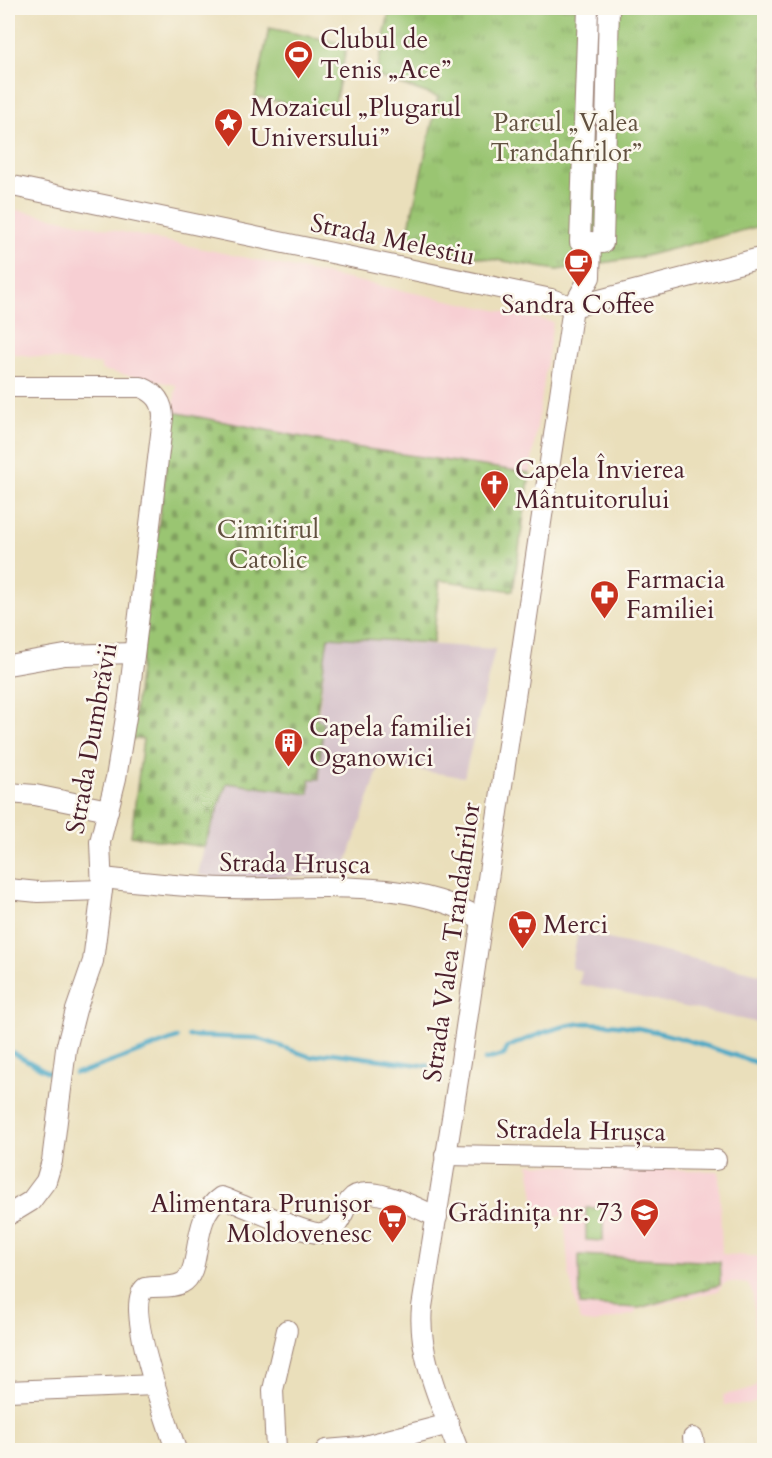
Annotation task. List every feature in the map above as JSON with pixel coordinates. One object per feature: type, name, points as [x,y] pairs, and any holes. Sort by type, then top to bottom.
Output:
[{"type":"street","points":[[588,8],[580,242],[603,243],[609,8]]},
{"type":"street","name":"Strada Melestiu","points":[[8,185],[552,299],[573,307]]},
{"type":"street","name":"Strada Valea Trandafirilor","points":[[458,1450],[424,1347],[420,1326],[573,307],[590,277],[591,242]]},
{"type":"street","points":[[573,307],[765,257]]},
{"type":"street","name":"Strada Dumbrăvii","points":[[8,387],[131,386],[150,391],[156,396],[163,410],[121,754],[100,842],[102,884],[93,961],[72,1024],[52,1161],[46,1180],[31,1201],[8,1215]]},
{"type":"street","points":[[8,665],[59,655],[134,653]]},
{"type":"street","points":[[8,793],[35,795],[108,810]]},
{"type":"street","name":"Strada Hrușca","points":[[8,889],[38,892],[102,884],[196,887],[342,887],[443,901],[481,919]]},
{"type":"street","name":"Stradela Hrușca","points":[[445,1155],[716,1160]]},
{"type":"street","points":[[176,1450],[140,1328],[138,1313],[141,1291],[150,1287],[177,1285],[188,1279],[193,1270],[201,1226],[213,1203],[221,1197],[311,1233],[332,1230],[342,1218],[351,1199],[359,1194],[396,1199],[437,1217]]},
{"type":"street","points":[[276,1450],[273,1390],[287,1330]]},
{"type":"street","points":[[8,1391],[155,1385]]},
{"type":"street","points":[[326,1450],[361,1447],[449,1425]]},
{"type":"shaded area","points":[[8,208],[553,322],[530,473],[354,447],[173,412],[176,385],[101,370],[101,365],[8,353]]},
{"type":"shaded area","points":[[328,637],[495,649],[464,777],[380,765],[342,876],[215,878],[198,875],[204,847],[227,783],[309,794]]},
{"type":"shaded area","points":[[578,932],[764,975],[764,1024],[579,984],[582,971],[571,968]]},
{"type":"shaded area","name":"Grădinița nr. 73","points":[[529,1164],[719,1171],[722,1254],[764,1257],[764,1397],[748,1405],[724,1405],[723,1395],[752,1389],[757,1384],[753,1294],[748,1284],[730,1282],[723,1284],[718,1291],[636,1310],[635,1314],[594,1323],[580,1321],[569,1274],[564,1216],[537,1219]]},
{"type":"green space","name":"Parcul „Valea Trandafirilor”","points":[[390,8],[764,8],[764,225],[641,257],[557,270],[405,245],[438,97],[376,76]]},
{"type":"green space","name":"Clubul de Tenis „Ace”","points":[[269,28],[347,44],[333,113],[255,97]]},
{"type":"green space","name":"Cimitirul Catolic","points":[[173,412],[354,447],[530,473],[513,591],[440,580],[433,643],[328,637],[316,719],[323,722],[319,779],[310,779],[309,794],[227,783],[204,847],[131,836],[143,739],[131,739]]},
{"type":"green space","points":[[586,1208],[603,1208],[603,1241],[586,1240]]},
{"type":"green space","points":[[579,1255],[720,1262],[720,1285],[639,1308],[580,1305]]},
{"type":"waterway","points":[[485,1060],[504,1055],[508,1047],[536,1035],[557,1028],[587,1023],[610,1024],[655,1032],[764,1065]]},
{"type":"waterway","points":[[189,1036],[257,1038],[311,1057],[332,1053],[428,1066]]},
{"type":"waterway","points":[[75,1073],[84,1072],[177,1038]]},
{"type":"waterway","points":[[8,1050],[53,1075]]},
{"type":"place","name":"Clubul de Tenis „Ace”","points":[[299,80]]},
{"type":"place","name":"Mozaicul „Plugarul Universului”","points":[[229,148]]},
{"type":"place","name":"Sandra Coffee","points":[[578,288]]},
{"type":"place","name":"Capela Învierea Mântuitorului","points":[[494,510]]},
{"type":"place","name":"Farmacia Familiei","points":[[605,620]]},
{"type":"place","name":"Capela familiei Oganowici","points":[[288,768]]},
{"type":"place","name":"Merci","points":[[522,950]]},
{"type":"place","name":"Grădinița nr. 73","points":[[644,1238]]},
{"type":"place","name":"Alimentara Prunișor Moldovenesc","points":[[393,1244]]}]
